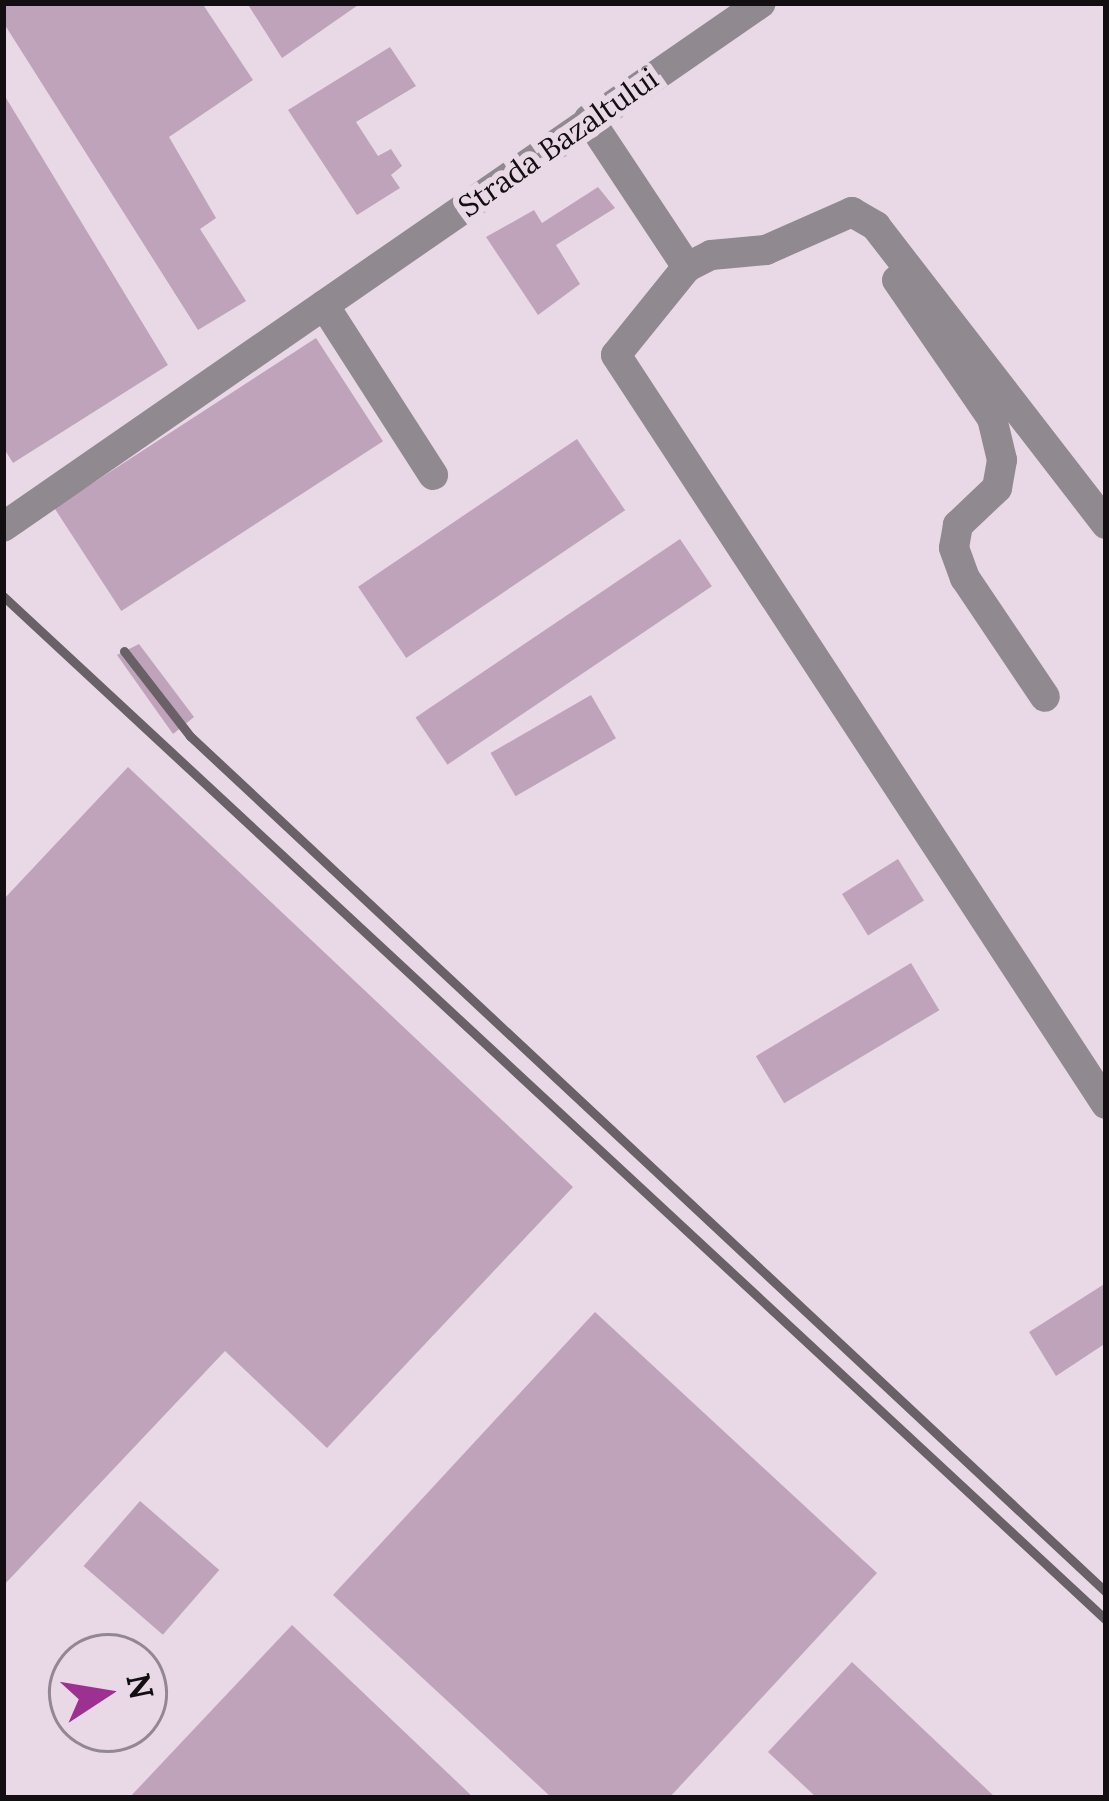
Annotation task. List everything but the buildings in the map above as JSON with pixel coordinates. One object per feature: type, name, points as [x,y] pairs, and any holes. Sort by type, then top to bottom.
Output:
[{"type":"street","name":"Strada Bazaltului","points":[[3,527],[760,3]]},
{"type":"street","points":[[590,119],[687,267]]},
{"type":"street","points":[[1106,524],[876,226],[852,212],[826,218],[790,242],[687,267],[616,356],[1106,1104]]},
{"type":"street","points":[[876,226],[902,288],[992,418],[1002,460],[998,488],[958,525],[954,548],[965,578],[1045,697]]},
{"type":"street","points":[[324,305],[434,475]]},
{"type":"railway","points":[[3,596],[1106,1620]]},
{"type":"railway","points":[[124,651],[190,736],[1106,1592]]}]
